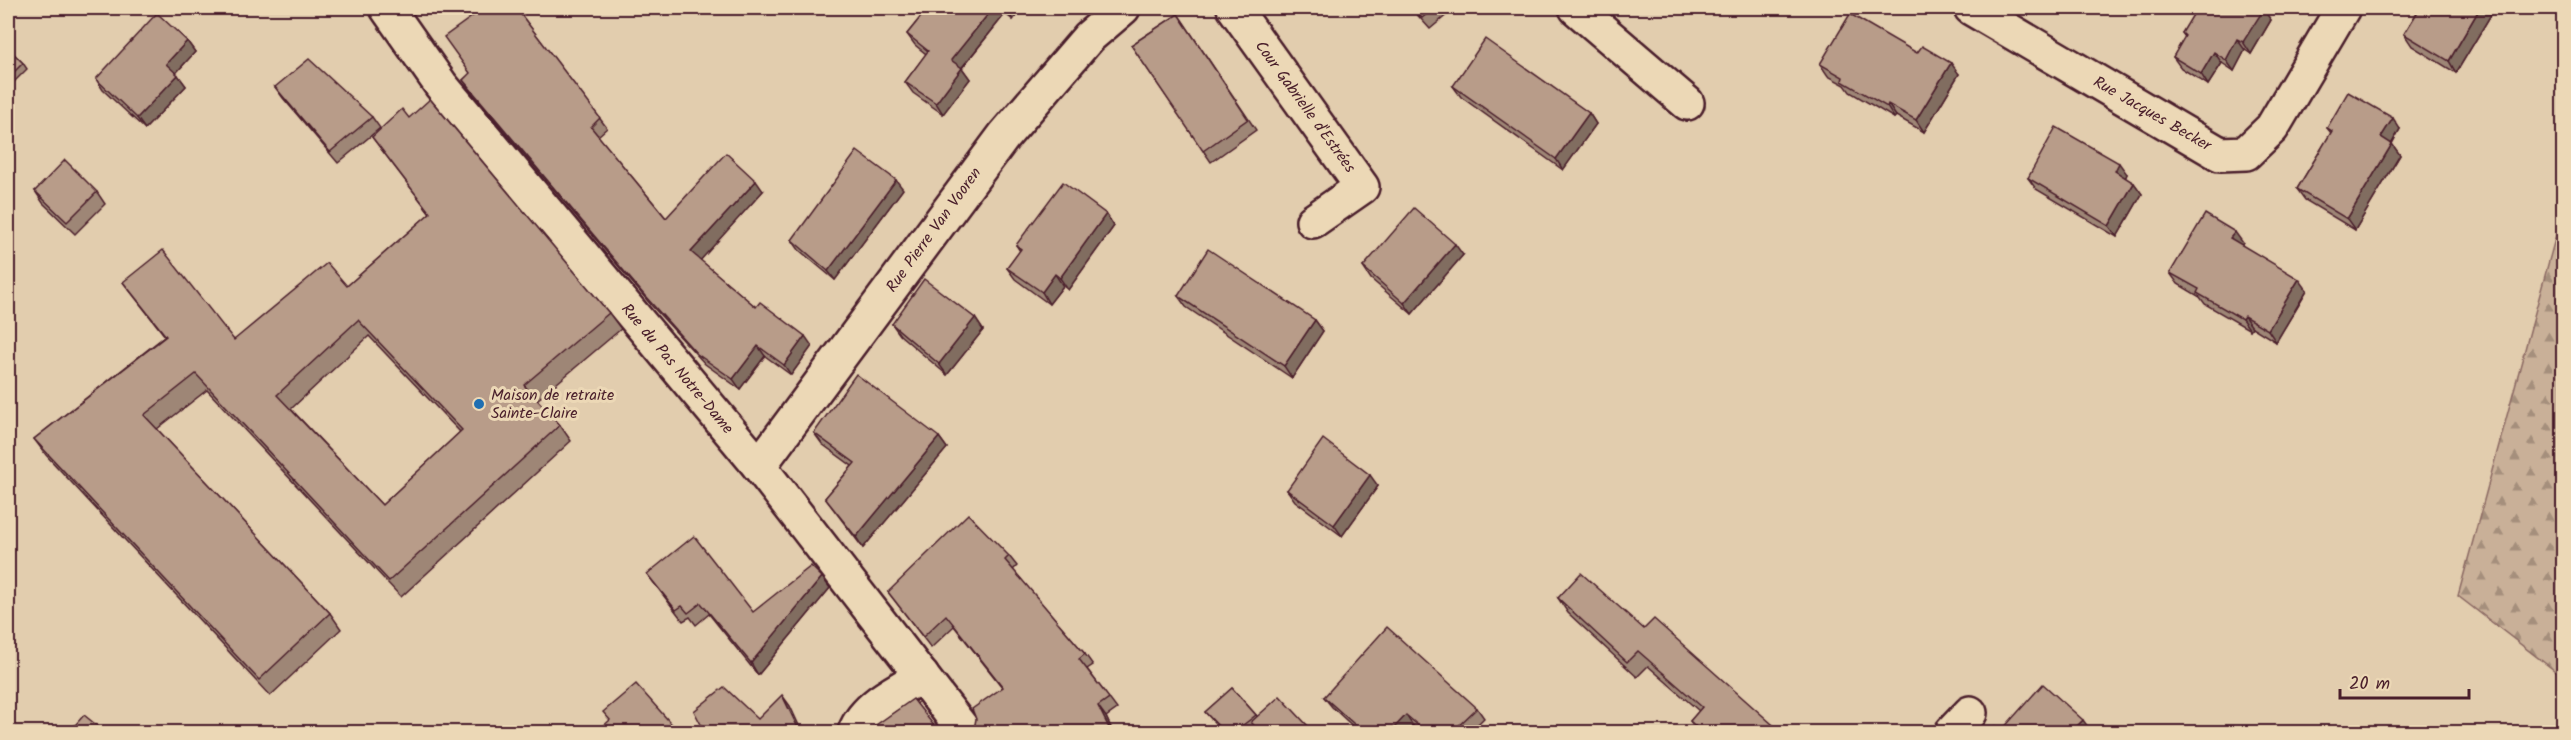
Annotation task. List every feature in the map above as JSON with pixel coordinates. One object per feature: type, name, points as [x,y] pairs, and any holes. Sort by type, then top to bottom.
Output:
[{"type":"street","name":"Rue Pierre Van Vooren","points":[[759,466],[1004,136],[1089,37],[1124,8]]},
{"type":"street","name":"Cour Gabrielle d'Estrées","points":[[1234,8],[1362,187],[1313,221]]},
{"type":"street","points":[[1576,8],[1687,103]]},
{"type":"street","name":"Rue Jacques Becker","points":[[1971,8],[2220,154],[2246,153],[2272,128],[2343,8]]},
{"type":"street","name":"Rue du Pas Notre-Dame","points":[[396,11],[441,85],[759,466],[965,732]]},
{"type":"street","points":[[855,732],[864,716],[896,691],[922,676]]},
{"type":"green space","points":[[2559,224],[2564,225],[2563,677],[2458,596]]},
{"type":"building","points":[[484,8],[516,8],[600,118],[591,127],[666,218],[726,153],[756,181],[691,252],[756,307],[760,302],[805,336],[784,365],[758,346],[733,379],[697,354],[645,296],[463,80],[470,73],[444,37]]},
{"type":"building","points":[[928,8],[993,8],[951,60],[962,68],[936,103],[905,82],[928,51],[907,34]]},
{"type":"building","points":[[1413,8],[1434,8],[1422,18]]},
{"type":"building","points":[[2197,8],[2264,9],[2243,42],[2237,39],[2226,60],[2214,52],[2201,74],[2173,57],[2185,36],[2182,33]]},
{"type":"building","points":[[2420,8],[2480,8],[2449,61],[2404,34]]},
{"type":"building","points":[[157,13],[187,41],[166,64],[178,75],[137,118],[96,79]]},
{"type":"building","points":[[1178,14],[1248,119],[1203,151],[1131,45]]},
{"type":"building","points":[[1850,14],[1917,53],[1922,46],[1951,63],[1916,120],[1888,104],[1887,107],[1842,81],[1843,77],[1820,64]]},
{"type":"building","points":[[1485,39],[1589,113],[1556,159],[1453,86]]},
{"type":"building","points":[[8,48],[23,63],[8,78]]},
{"type":"building","points":[[309,59],[372,117],[330,152],[275,87]]},
{"type":"building","points":[[2348,92],[2393,118],[2381,137],[2392,144],[2347,219],[2297,189],[2332,131],[2327,128]]},
{"type":"building","points":[[430,99],[609,313],[524,385],[560,425],[389,581],[196,374],[144,415],[330,613],[259,680],[34,439],[166,336],[123,282],[163,250],[234,340],[327,263],[347,286],[430,213],[372,137],[402,109],[409,118]],"holes":[[[358,320],[462,430],[382,505],[277,395]]]},
{"type":"building","points":[[2056,127],[2119,163],[2115,171],[2134,183],[2109,226],[2028,178]]},
{"type":"building","points":[[857,151],[896,180],[828,271],[792,240]]},
{"type":"building","points":[[65,160],[97,192],[67,222],[35,191]]},
{"type":"building","points":[[1063,182],[1106,214],[1060,278],[1055,274],[1042,292],[1007,268],[1021,249],[1016,245]]},
{"type":"building","points":[[1414,208],[1455,244],[1404,303],[1363,267]]},
{"type":"building","points":[[2205,214],[2235,232],[2230,238],[2299,279],[2268,330],[2244,316],[2242,319],[2197,293],[2199,289],[2170,273]]},
{"type":"building","points":[[1208,249],[1315,320],[1284,366],[1178,296]]},
{"type":"building","points":[[924,279],[975,318],[939,364],[892,324]]},
{"type":"building","points":[[856,374],[939,437],[856,537],[825,498],[855,463],[814,433]]},
{"type":"building","points":[[1323,439],[1370,475],[1334,525],[1287,490]]},
{"type":"building","points":[[968,514],[1009,556],[1005,560],[1085,654],[1079,659],[1109,698],[1098,706],[1111,732],[971,732],[976,719],[972,709],[1003,687],[946,615],[923,637],[888,592]]},
{"type":"building","points":[[694,536],[753,612],[811,566],[822,577],[751,663],[701,603],[688,613],[682,606],[676,610],[647,574]]},
{"type":"building","points":[[1581,573],[1644,629],[1654,619],[1781,732],[1702,732],[1690,721],[1702,707],[1638,651],[1627,662],[1558,598]]},
{"type":"building","points":[[1387,627],[1477,708],[1452,732],[1426,732],[1406,715],[1390,732],[1363,732],[1324,697]]},
{"type":"building","points":[[636,684],[676,729],[672,732],[601,732],[599,730],[610,720],[603,712]]},
{"type":"building","points":[[2043,684],[2083,720],[2071,732],[1990,732],[1995,726],[2001,731]]},
{"type":"building","points":[[724,687],[758,719],[782,695],[800,732],[705,732],[694,711]]},
{"type":"building","points":[[1232,688],[1256,715],[1234,732],[1224,732],[1205,712]]},
{"type":"building","points":[[1280,696],[1307,725],[1298,732],[1260,732],[1251,722]]},
{"type":"building","points":[[913,699],[939,732],[866,732]]},
{"type":"building","points":[[84,715],[105,732],[69,732]]},
{"type":"place","name":"Maison de retraite Sainte-Claire","points":[[479,404]]}]
